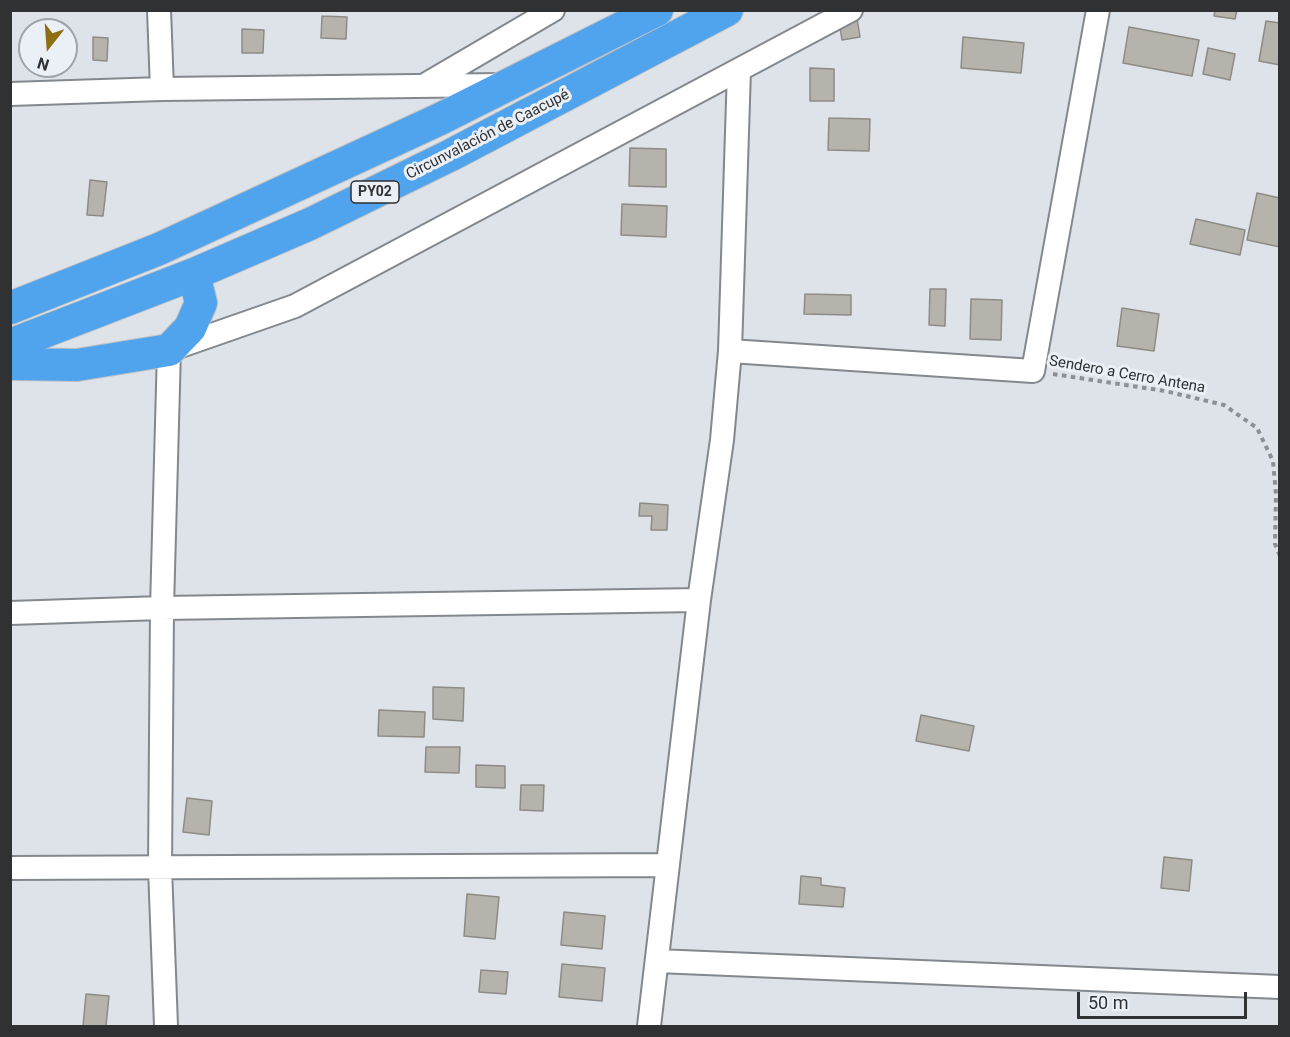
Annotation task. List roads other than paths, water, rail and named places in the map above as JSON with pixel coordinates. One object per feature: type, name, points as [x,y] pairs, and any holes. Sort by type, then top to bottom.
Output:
[{"type":"highway","name":"PY02","points":[[10,308],[159,249],[440,119],[657,10]]},
{"type":"highway","name":"Circunvalación de Caacupé","points":[[10,345],[194,274],[310,224],[451,155],[727,10]]},
{"type":"highway","points":[[10,364],[77,365],[169,350],[190,328],[201,303],[194,274]]},
{"type":"street","points":[[159,10],[162,89]]},
{"type":"street","points":[[424,86],[553,10]]},
{"type":"street","points":[[166,1026],[160,868],[162,609],[169,350],[295,306],[851,10]]},
{"type":"street","points":[[730,351],[1033,371],[1098,10]]},
{"type":"street","points":[[649,1026],[699,600],[722,440],[730,351],[740,70]]},
{"type":"street","points":[[10,94],[162,89],[508,85]]},
{"type":"street","points":[[10,613],[699,600]]},
{"type":"street","points":[[10,868],[668,865]]},
{"type":"street","points":[[657,961],[1280,987]]}]
